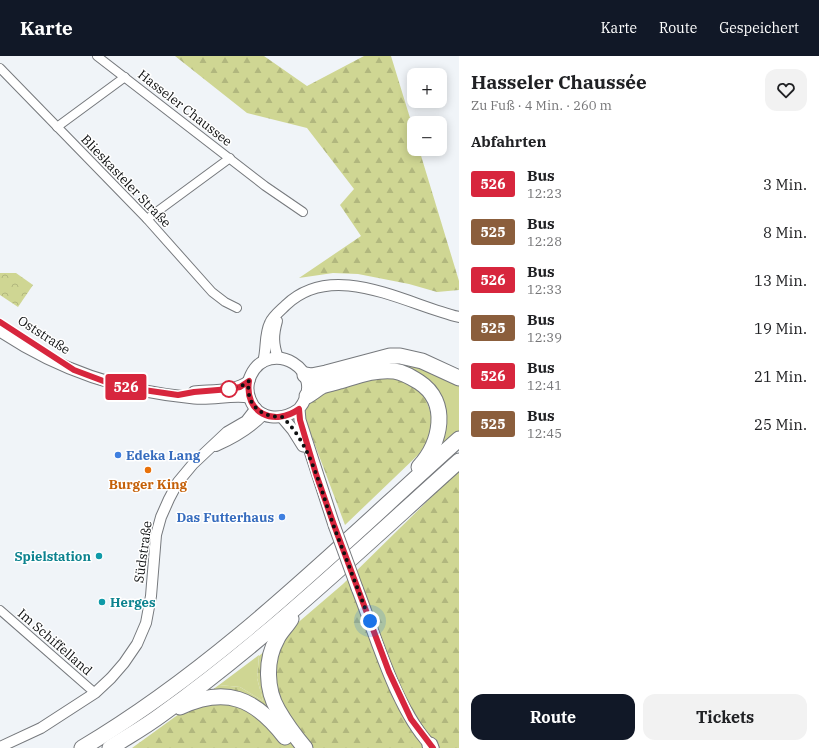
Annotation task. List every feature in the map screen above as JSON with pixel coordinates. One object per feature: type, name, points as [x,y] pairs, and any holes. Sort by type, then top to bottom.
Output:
[{"type":"highway","points":[[305,375],[311,376],[326,373],[390,356],[400,356],[422,360],[459,378]]},
{"type":"highway","points":[[307,396],[323,386],[382,370],[395,371],[410,376],[423,385],[432,395],[437,406],[439,417],[438,430],[434,444],[425,460],[379,511]]},
{"type":"highway","points":[[82,748],[156,700],[244,631],[304,580],[459,439]]},
{"type":"highway","points":[[110,748],[160,716],[247,649],[307,598],[459,461]]},
{"type":"highway","points":[[305,748],[277,709],[269,681],[269,663],[277,639],[307,598]]},
{"type":"highway","points":[[160,716],[204,698],[232,698],[244,702],[264,713],[294,748]]},
{"type":"main road","name":"Oststraße","points":[[0,322],[74,370]]},
{"type":"main road","name":"Oststraße","points":[[0,331],[54,361],[106,382],[130,388],[195,398],[249,397]]},
{"type":"main road","points":[[278,358],[293,362],[299,367],[305,375],[308,389],[304,403],[299,409],[291,415],[273,417],[260,411],[249,397],[248,386],[252,373],[256,367],[263,362],[278,358]]},
{"type":"main road","name":"Oststraße","points":[[178,395],[230,389],[240,387],[249,381]]},
{"type":"main road","points":[[299,409],[300,420],[316,474],[389,672],[404,708],[431,747]]},
{"type":"main road","points":[[282,417],[293,430],[307,453],[316,474]]},
{"type":"street","name":"Hasseler Chaussee","points":[[97,56],[265,186],[303,212]]},
{"type":"street","name":"Blieskasteler Straße","points":[[0,68],[147,219],[212,292],[225,302],[237,308]]},
{"type":"street","name":"Hasseler Chaussee","points":[[57,127],[125,77]]},
{"type":"street","name":"Hasseler Chaussee","points":[[147,219],[230,158]]},
{"type":"street","points":[[263,362],[265,356],[266,336],[270,322],[291,300],[302,293],[330,286],[344,285],[383,292],[444,314],[459,317]]},
{"type":"street","points":[[278,358],[273,343],[274,331],[277,320],[284,307]]},
{"type":"street","name":"Südstraße","points":[[0,748],[41,728],[95,693],[124,663],[137,644],[146,623],[151,596],[156,535],[161,517],[178,482],[199,458],[227,432],[260,411]]},
{"type":"street","name":"Im Schiffelland","points":[[0,610],[95,693]]},
{"type":"green space","points":[[175,56],[264,56],[307,86],[364,56],[391,56],[409,116],[407,116],[407,156],[421,156],[459,281],[459,290],[437,292],[409,284],[358,274],[333,273],[299,278],[361,236],[340,205],[354,189],[307,128],[247,113]]},
{"type":"green space","points":[[0,273],[16,273],[33,285],[18,307],[0,295]]},
{"type":"green space","points":[[401,361],[459,383],[459,431],[442,445],[440,440],[443,409],[369,366]]},
{"type":"green space","points":[[398,376],[422,391],[424,394],[430,410],[432,424],[427,443],[418,455],[345,525],[306,421],[304,411],[309,405],[312,397],[342,383]]},
{"type":"green space","points":[[459,470],[459,748],[132,748],[219,685],[240,687],[263,701],[257,678],[259,656],[343,584]]},
{"type":"green space","points":[[259,655],[257,678],[263,701],[240,687],[219,685]]},
{"type":"bus line","name":"526","points":[[0,322],[74,370],[106,382],[154,393],[178,395],[230,389],[240,387],[249,381],[248,392],[251,402],[264,414],[273,417],[282,417],[291,415],[299,409],[300,420],[316,474],[389,672],[404,708],[419,731],[433,748]]},
{"type":"place","name":"Edeka Lang","points":[[118,455]]},
{"type":"place","name":"Burger King","points":[[148,470]]},
{"type":"place","name":"Das Futterhaus","points":[[282,517]]},
{"type":"place","name":"Spielstation","points":[[99,556]]},
{"type":"place","name":"Herges","points":[[102,602]]},
{"type":"route","points":[[229,389],[240,387],[249,381],[248,392],[251,402],[264,414],[273,417],[282,417],[293,430],[307,453],[370,621]]}]
